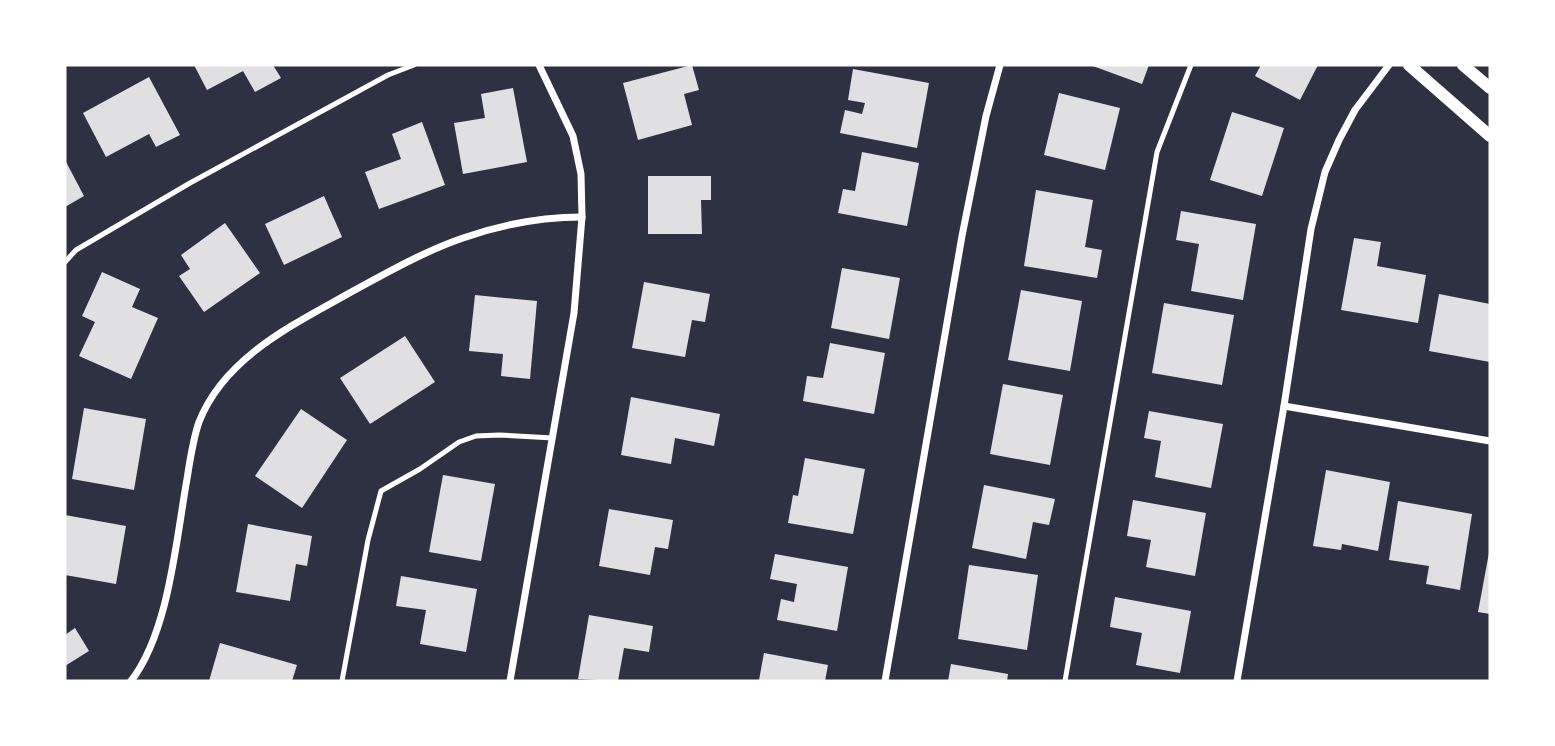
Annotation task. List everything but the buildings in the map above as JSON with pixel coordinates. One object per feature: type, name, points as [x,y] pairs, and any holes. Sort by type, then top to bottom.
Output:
[{"type":"street","points":[[510,681],[574,313],[582,217],[581,174],[573,136],[539,65]]},
{"type":"street","points":[[885,681],[962,236],[986,116],[1000,65]]},
{"type":"street","points":[[1237,681],[1311,229],[1325,172],[1355,110],[1390,65]]},
{"type":"street","points":[[1409,65],[1490,136]]},
{"type":"street","points":[[1463,65],[1490,88]]},
{"type":"street","points":[[131,681],[141,669],[160,621],[199,423],[215,391],[234,369],[286,329],[373,280],[440,247],[506,225],[546,217],[582,217]]},
{"type":"street","points":[[1284,406],[1490,441]]},
{"type":"lane","points":[[65,262],[76,250],[190,183],[388,75],[414,65]]},
{"type":"lane","points":[[1065,681],[1157,152],[1191,65]]},
{"type":"lane","points":[[342,681],[368,540],[381,491],[420,470],[459,442],[476,436],[553,438]]}]
